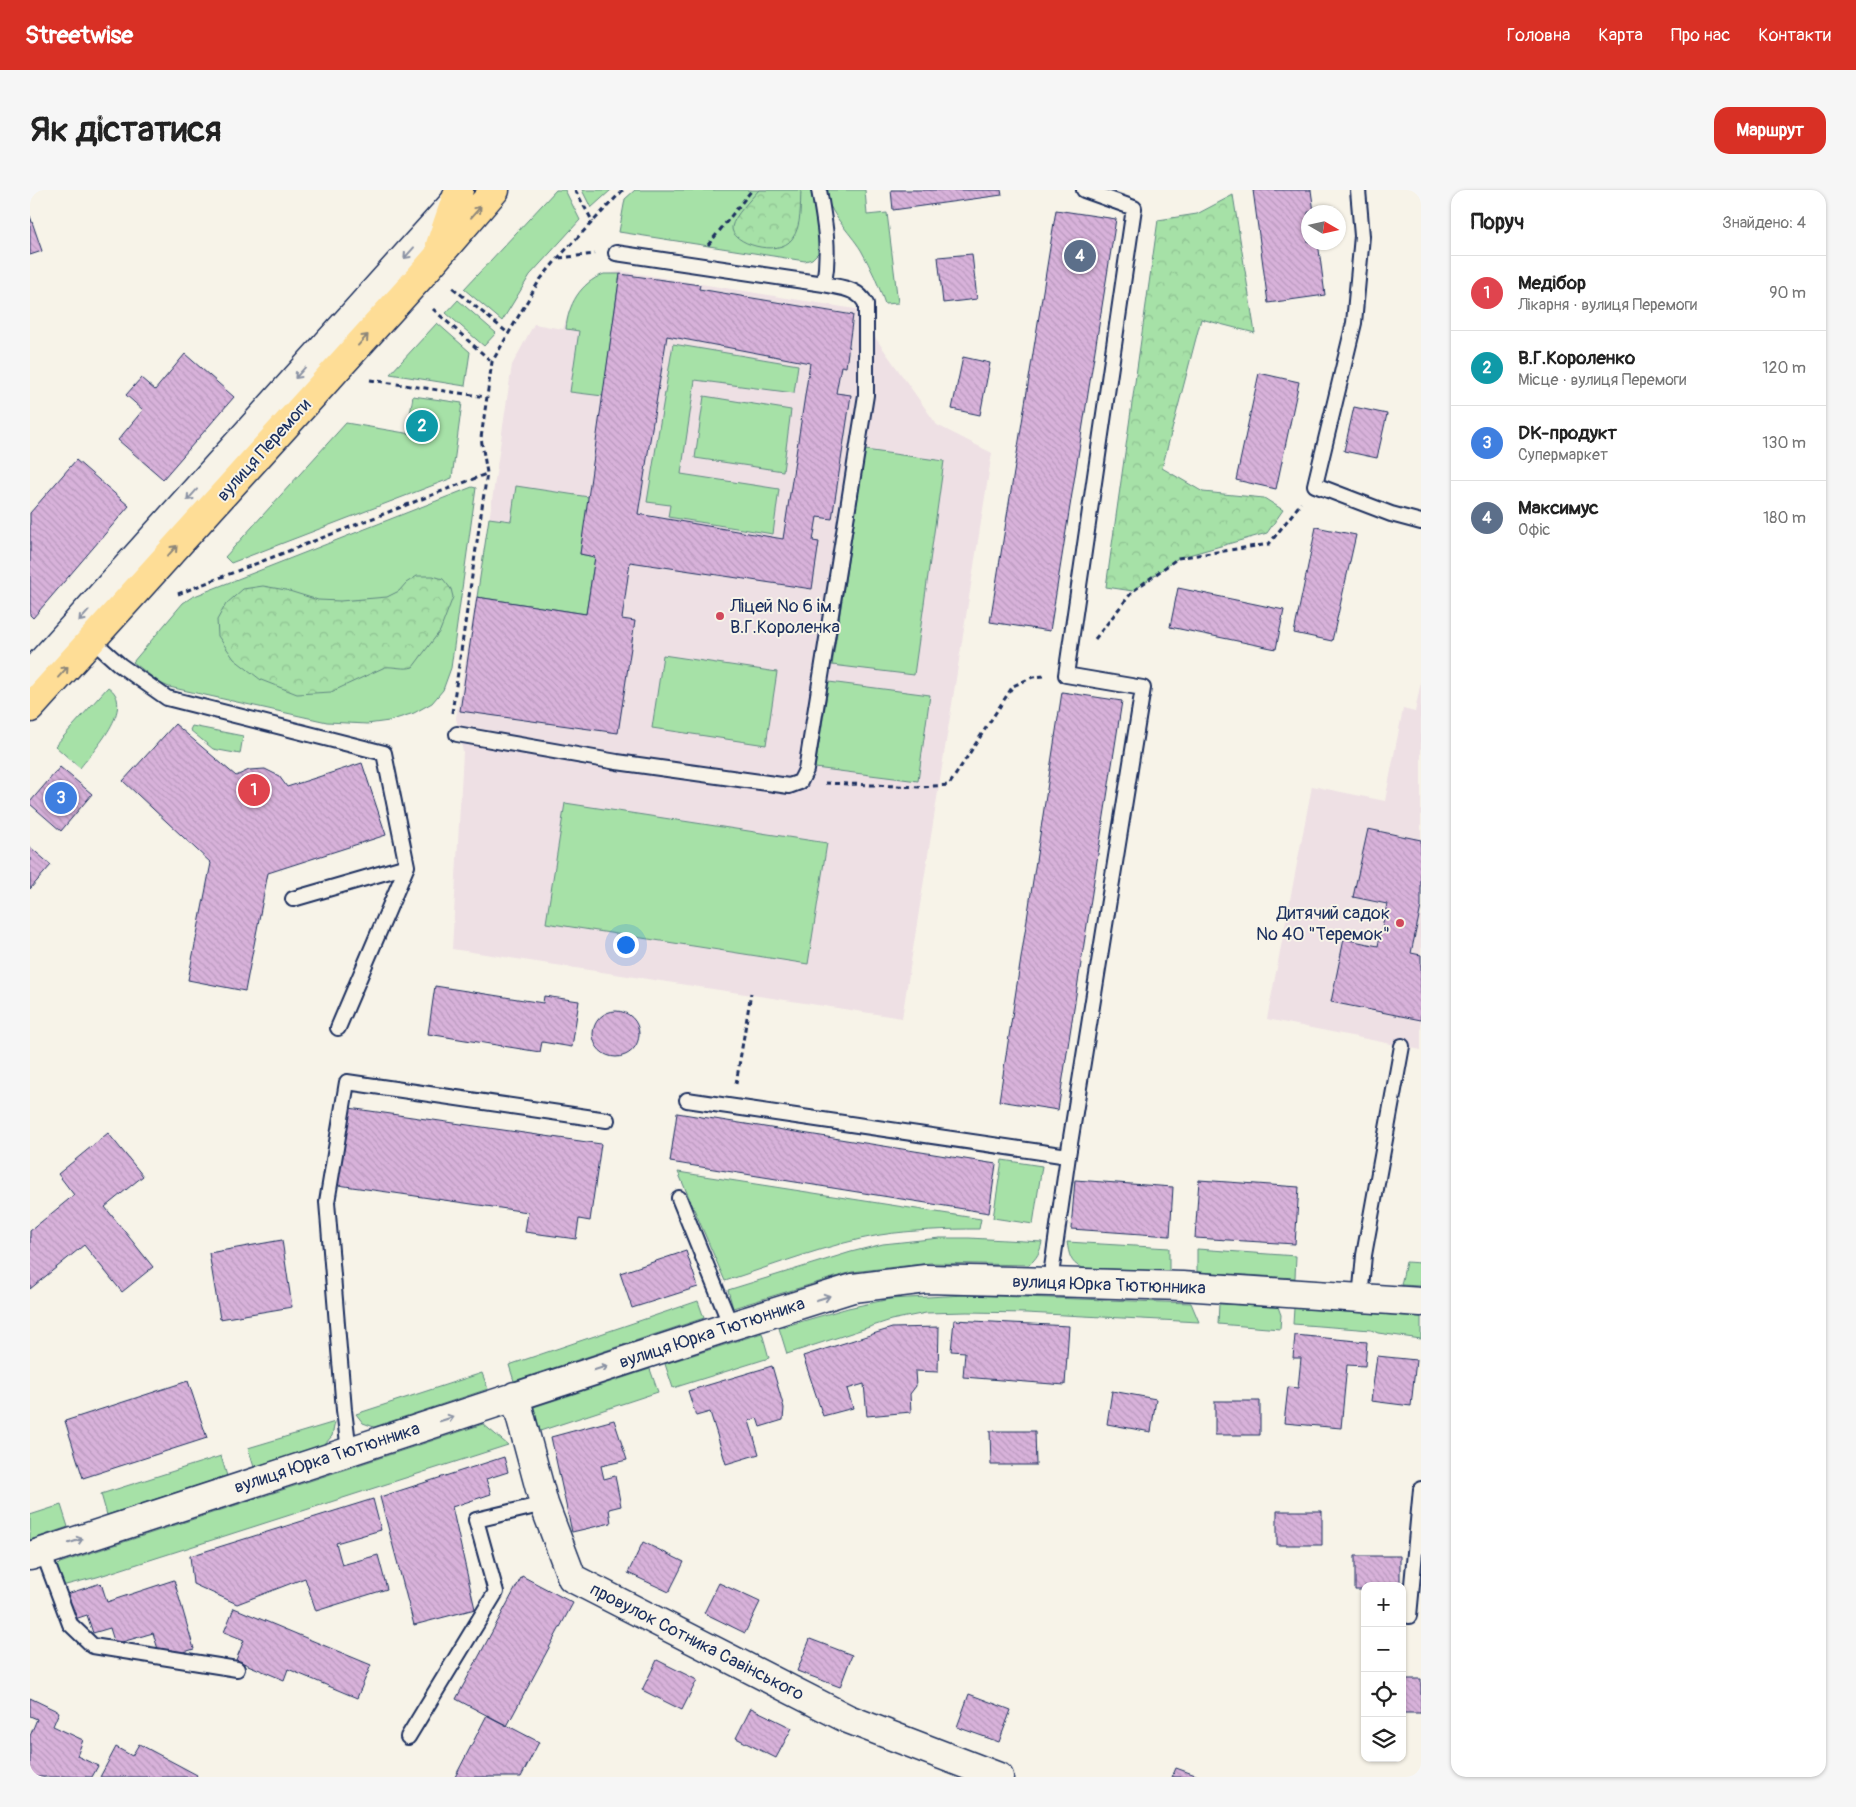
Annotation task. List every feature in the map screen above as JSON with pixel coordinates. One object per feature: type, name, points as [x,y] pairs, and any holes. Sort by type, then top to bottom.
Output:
[{"type":"main road","name":"вулиця Перемоги","points":[[30,708],[495,190]]},
{"type":"main road","points":[[434,260],[460,193]]},
{"type":"street","name":"вулиця Перемоги","points":[[30,674],[460,193]]},
{"type":"street","name":"вулиця Юрка Тютюнника","points":[[36,1554],[515,1396],[853,1288],[926,1279],[1050,1282],[1182,1286],[1421,1302]]},
{"type":"street","name":"провулок Сотника Савінського","points":[[515,1396],[544,1504],[572,1578],[848,1719],[999,1777]]},
{"type":"lane","points":[[819,190],[827,240],[828,262],[824,284]]},
{"type":"lane","points":[[1050,1282],[1068,1156],[1143,688],[1066,675],[1134,208],[1084,190]]},
{"type":"lane","points":[[1358,190],[1362,236],[1354,323],[1316,485],[1391,514],[1421,522]]},
{"type":"lane","points":[[457,734],[636,764],[789,786],[800,782],[806,770],[866,395],[866,304],[862,296],[855,291],[824,284],[694,263],[616,253]]},
{"type":"lane","points":[[92,640],[120,665],[167,698],[384,753],[407,866],[338,1028]]},
{"type":"lane","points":[[292,899],[407,866]]},
{"type":"lane","points":[[1360,1299],[1364,1254],[1402,1046]]},
{"type":"lane","points":[[350,1451],[344,1410],[327,1202],[347,1082],[607,1120]]},
{"type":"lane","points":[[687,1100],[1068,1156]]},
{"type":"lane","points":[[678,1198],[731,1326]]},
{"type":"lane","points":[[1409,1616],[1421,1489]]},
{"type":"lane","points":[[408,1738],[496,1592],[476,1520],[544,1504]]},
{"type":"lane","points":[[36,1554],[70,1624],[93,1646],[237,1669]]},
{"type":"path","points":[[575,190],[593,222]]},
{"type":"path","points":[[457,734],[451,719],[486,474],[481,438],[492,362],[539,281],[622,190]]},
{"type":"path","points":[[694,263],[752,190]]},
{"type":"path","points":[[558,258],[616,253]]},
{"type":"path","points":[[453,288],[509,334]]},
{"type":"path","points":[[433,309],[492,362]]},
{"type":"path","points":[[370,380],[486,397]]},
{"type":"path","points":[[178,594],[486,474]]},
{"type":"path","points":[[800,782],[920,787],[949,785],[1013,686],[1033,678],[1066,675],[1133,591],[1178,558],[1269,544],[1316,485]]},
{"type":"path","points":[[733,1106],[751,994]]},
{"type":"shaded area","name":"Ліцей № 6 ім. В.Г.Короленка","points":[[621,271],[855,309],[937,425],[992,453],[902,1018],[452,949],[463,752],[456,718],[490,514],[512,365],[534,324],[563,329],[571,305],[586,284],[594,278]]},
{"type":"shaded area","points":[[1421,681],[1421,1050],[1267,1019],[1312,786],[1385,801],[1403,709],[1415,712]]},
{"type":"green space","points":[[556,190],[565,190],[580,220],[530,275],[502,321],[464,289]]},
{"type":"green space","points":[[582,190],[611,190],[591,208]]},
{"type":"green space","points":[[635,190],[811,190],[820,239],[819,252],[812,259],[805,261],[619,232],[625,199]]},
{"type":"green space","points":[[759,190],[801,190],[800,215],[797,228],[792,239],[785,245],[766,248],[756,246],[746,243],[733,233],[732,227],[736,218]]},
{"type":"green space","points":[[825,190],[865,190],[867,215],[887,213],[898,303],[885,304],[865,257],[835,215]]},
{"type":"green space","points":[[1233,195],[1255,333],[1201,319],[1162,468],[1203,492],[1264,498],[1283,510],[1267,533],[1178,558],[1133,591],[1106,587],[1158,220],[1197,214]]},
{"type":"green space","points":[[604,274],[620,274],[603,396],[570,392],[579,331],[566,329],[569,312],[582,289],[588,283]]},
{"type":"green space","points":[[458,300],[496,333],[484,346],[446,313]]},
{"type":"green space","points":[[437,323],[470,352],[465,386],[390,374]]},
{"type":"green space","points":[[673,344],[798,365],[794,393],[695,380],[681,474],[779,489],[773,534],[668,517],[670,505],[647,502]]},
{"type":"green space","points":[[413,396],[462,403],[452,478],[231,563],[225,557],[346,423],[429,437],[432,419],[410,415]]},
{"type":"green space","points":[[704,396],[791,410],[783,471],[695,458]]},
{"type":"green space","points":[[865,450],[944,461],[914,675],[832,665]]},
{"type":"green space","points":[[516,486],[589,497],[580,554],[595,557],[586,614],[477,597],[489,518],[511,521]]},
{"type":"green space","points":[[472,487],[476,488],[451,668],[443,690],[432,703],[414,713],[389,721],[367,724],[327,722],[169,687],[160,683],[133,662],[183,603],[192,597]]},
{"type":"green space","points":[[417,576],[433,576],[443,579],[451,589],[453,597],[440,631],[413,667],[385,667],[331,692],[297,694],[261,680],[234,659],[218,636],[217,620],[226,604],[243,589],[263,586],[286,590],[318,600],[340,601],[387,597],[399,591],[406,583]]},
{"type":"green space","points":[[663,655],[777,672],[766,745],[652,728]]},
{"type":"green space","points":[[829,682],[930,695],[918,781],[815,768]]},
{"type":"green space","points":[[108,687],[116,695],[118,705],[115,716],[102,740],[80,768],[55,746]]},
{"type":"green space","points":[[192,726],[243,736],[240,754],[213,749],[190,730]]},
{"type":"green space","points":[[565,803],[827,843],[808,964],[546,923]]},
{"type":"green space","points":[[1002,1160],[1042,1166],[1033,1224],[993,1218]]},
{"type":"green space","points":[[678,1172],[981,1219],[979,1229],[917,1231],[880,1235],[822,1249],[725,1281]]},
{"type":"green space","points":[[940,1238],[1042,1242],[1038,1255],[1029,1265],[930,1263],[852,1272],[733,1308],[728,1290],[883,1244]]},
{"type":"green space","points":[[1067,1242],[1169,1248],[1169,1271],[1082,1268],[1073,1261],[1069,1254]]},
{"type":"green space","points":[[1197,1249],[1296,1256],[1295,1278],[1197,1272]]},
{"type":"green space","points":[[1406,1262],[1421,1263],[1421,1286],[1401,1285]]},
{"type":"green space","points":[[965,1295],[1191,1303],[1199,1322],[1026,1313],[926,1313],[891,1320],[787,1354],[779,1328],[848,1308],[890,1299]]},
{"type":"green space","points":[[698,1301],[704,1318],[514,1381],[509,1365]]},
{"type":"green space","points":[[1219,1304],[1278,1307],[1281,1315],[1280,1329],[1218,1324]]},
{"type":"green space","points":[[1294,1308],[1421,1317],[1421,1339],[1378,1333],[1371,1330],[1293,1324]]},
{"type":"green space","points":[[762,1333],[769,1358],[673,1388],[665,1364]]},
{"type":"green space","points":[[650,1369],[658,1392],[540,1431],[534,1407]]},
{"type":"green space","points":[[482,1373],[488,1389],[374,1427],[363,1423],[356,1414]]},
{"type":"green space","points":[[335,1422],[332,1436],[325,1444],[254,1467],[248,1448]]},
{"type":"green space","points":[[483,1424],[508,1445],[97,1577],[58,1587],[56,1567],[60,1563]]},
{"type":"green space","points":[[221,1456],[227,1476],[107,1515],[101,1494]]},
{"type":"green space","points":[[61,1505],[68,1527],[30,1540],[30,1515]]},
{"type":"building","points":[[891,190],[1001,190],[1002,195],[893,210]]},
{"type":"building","points":[[1253,190],[1311,190],[1313,205],[1301,205],[1301,250],[1319,250],[1325,295],[1268,303]]},
{"type":"building","points":[[1056,210],[1116,219],[1050,631],[990,622]]},
{"type":"building","points":[[30,216],[42,251],[30,255]]},
{"type":"building","points":[[972,254],[977,299],[943,303],[938,257]]},
{"type":"building","points":[[620,274],[700,285],[699,289],[853,315],[846,367],[841,366],[836,393],[851,395],[832,519],[817,517],[813,541],[819,542],[812,589],[630,562],[622,619],[635,621],[618,733],[460,711],[477,597],[586,614],[595,557],[580,554]],"holes":[[[667,336],[810,363],[783,539],[638,514]]]},
{"type":"building","points":[[185,354],[234,397],[163,479],[118,440],[143,410],[126,395],[141,378],[155,390]]},
{"type":"building","points":[[963,357],[990,363],[980,415],[952,409]]},
{"type":"building","points":[[1259,373],[1299,382],[1276,489],[1236,480]]},
{"type":"building","points":[[1354,407],[1387,414],[1377,458],[1344,451]]},
{"type":"building","points":[[76,460],[129,506],[33,618],[30,615],[30,513]]},
{"type":"building","points":[[1316,527],[1356,535],[1332,641],[1294,633]]},
{"type":"building","points":[[1178,588],[1284,610],[1276,649],[1170,627]]},
{"type":"building","points":[[1062,692],[1122,701],[1058,1110],[999,1101]]},
{"type":"building","points":[[175,724],[236,776],[249,770],[265,769],[279,776],[287,787],[362,763],[386,835],[268,873],[245,991],[188,980],[211,863],[123,781]]},
{"type":"building","points":[[60,767],[92,794],[61,831],[30,804]]},
{"type":"building","name":"Дитячий садок № 40 \"Теремок\"","points":[[1368,829],[1421,840],[1421,907],[1411,953],[1421,955],[1421,1020],[1331,1002],[1344,939],[1378,946],[1387,904],[1353,897]]},
{"type":"building","points":[[30,847],[51,865],[30,889]]},
{"type":"building","points":[[435,986],[543,1003],[544,996],[579,1001],[572,1047],[542,1042],[540,1052],[428,1034]]},
{"type":"building","points":[[621,1011],[625,1012],[635,1021],[638,1025],[638,1043],[629,1053],[621,1057],[611,1057],[603,1053],[594,1043],[593,1029],[597,1021],[607,1012]]},
{"type":"building","points":[[349,1108],[601,1144],[590,1221],[579,1219],[576,1239],[525,1232],[528,1212],[338,1185]]},
{"type":"building","points":[[677,1113],[996,1164],[989,1213],[670,1162]]},
{"type":"building","points":[[108,1133],[143,1176],[105,1207],[153,1267],[122,1292],[84,1245],[30,1289],[30,1231],[74,1195],[58,1174]]},
{"type":"building","points":[[1075,1180],[1173,1187],[1170,1236],[1071,1229]]},
{"type":"building","points":[[1199,1180],[1299,1187],[1295,1244],[1195,1238]]},
{"type":"building","points":[[282,1240],[292,1307],[220,1319],[209,1253]]},
{"type":"building","points":[[686,1251],[698,1287],[632,1308],[620,1273]]},
{"type":"building","points":[[954,1320],[1069,1326],[1065,1385],[963,1377],[965,1352],[951,1351]]},
{"type":"building","points":[[939,1327],[938,1372],[915,1371],[916,1386],[910,1394],[911,1412],[867,1416],[864,1384],[847,1389],[853,1408],[823,1416],[803,1356],[892,1328]]},
{"type":"building","points":[[1295,1335],[1367,1342],[1365,1366],[1347,1365],[1341,1428],[1284,1423],[1288,1387],[1298,1388],[1301,1358],[1293,1358]]},
{"type":"building","points":[[1377,1356],[1416,1360],[1411,1406],[1371,1401]]},
{"type":"building","points":[[772,1366],[784,1408],[783,1420],[760,1427],[757,1418],[749,1421],[759,1454],[726,1464],[710,1412],[696,1416],[688,1391]]},
{"type":"building","points":[[188,1381],[207,1438],[83,1478],[65,1421]]},
{"type":"building","points":[[1112,1391],[1156,1399],[1151,1432],[1107,1424]]},
{"type":"building","points":[[1215,1401],[1260,1401],[1260,1435],[1215,1435]]},
{"type":"building","points":[[614,1420],[627,1460],[601,1466],[604,1479],[615,1476],[621,1506],[609,1509],[611,1523],[572,1532],[551,1437]]},
{"type":"building","points":[[990,1431],[1035,1431],[1036,1465],[991,1465]]},
{"type":"building","points":[[504,1457],[508,1472],[486,1479],[491,1494],[452,1507],[475,1609],[414,1625],[380,1497]]},
{"type":"building","points":[[373,1499],[381,1530],[336,1543],[342,1565],[378,1555],[387,1589],[316,1611],[305,1578],[237,1604],[193,1584],[190,1556]]},
{"type":"building","points":[[1277,1511],[1322,1511],[1322,1545],[1277,1545]]},
{"type":"building","points":[[643,1542],[684,1562],[669,1592],[628,1573]]},
{"type":"building","points":[[1355,1556],[1400,1556],[1400,1582],[1361,1582],[1361,1590],[1355,1590]]},
{"type":"building","points":[[522,1576],[573,1603],[507,1726],[456,1699]]},
{"type":"building","points":[[174,1580],[194,1649],[161,1659],[153,1633],[115,1644],[110,1628],[93,1633],[87,1615],[72,1620],[64,1595],[101,1583],[107,1602]]},
{"type":"building","points":[[719,1583],[760,1602],[745,1633],[704,1613]]},
{"type":"building","points":[[234,1608],[371,1665],[357,1698],[288,1669],[284,1680],[236,1660],[244,1640],[224,1632]]},
{"type":"building","points":[[810,1639],[852,1655],[840,1687],[797,1671]]},
{"type":"building","points":[[657,1660],[697,1680],[682,1710],[642,1690]]},
{"type":"building","points":[[1406,1679],[1421,1679],[1421,1713],[1406,1713]]},
{"type":"building","points":[[969,1694],[1011,1710],[999,1742],[957,1727]]},
{"type":"building","points":[[30,1698],[59,1712],[53,1726],[83,1740],[77,1756],[98,1766],[92,1777],[30,1777],[30,1736],[37,1719],[30,1716]]},
{"type":"building","points":[[751,1708],[792,1728],[776,1758],[736,1738]]},
{"type":"building","points":[[487,1715],[539,1742],[521,1777],[455,1777]]},
{"type":"building","points":[[139,1744],[197,1775],[196,1777],[100,1777],[116,1747],[132,1756]]},
{"type":"building","points":[[1176,1768],[1201,1777],[1172,1777]]},
{"type":"place","name":"Максимус","points":[[1080,256]]},
{"type":"place","name":"В.Г.Короленко","points":[[422,426]]},
{"type":"place","name":"Ліцей № 6 ім. В.Г.Короленка","points":[[720,616]]},
{"type":"place","name":"Медібор","points":[[254,790]]},
{"type":"place","name":"DK-продукт","points":[[61,798]]},
{"type":"place","name":"Дитячий садок № 40 \"Теремок\"","points":[[1400,923]]}]
